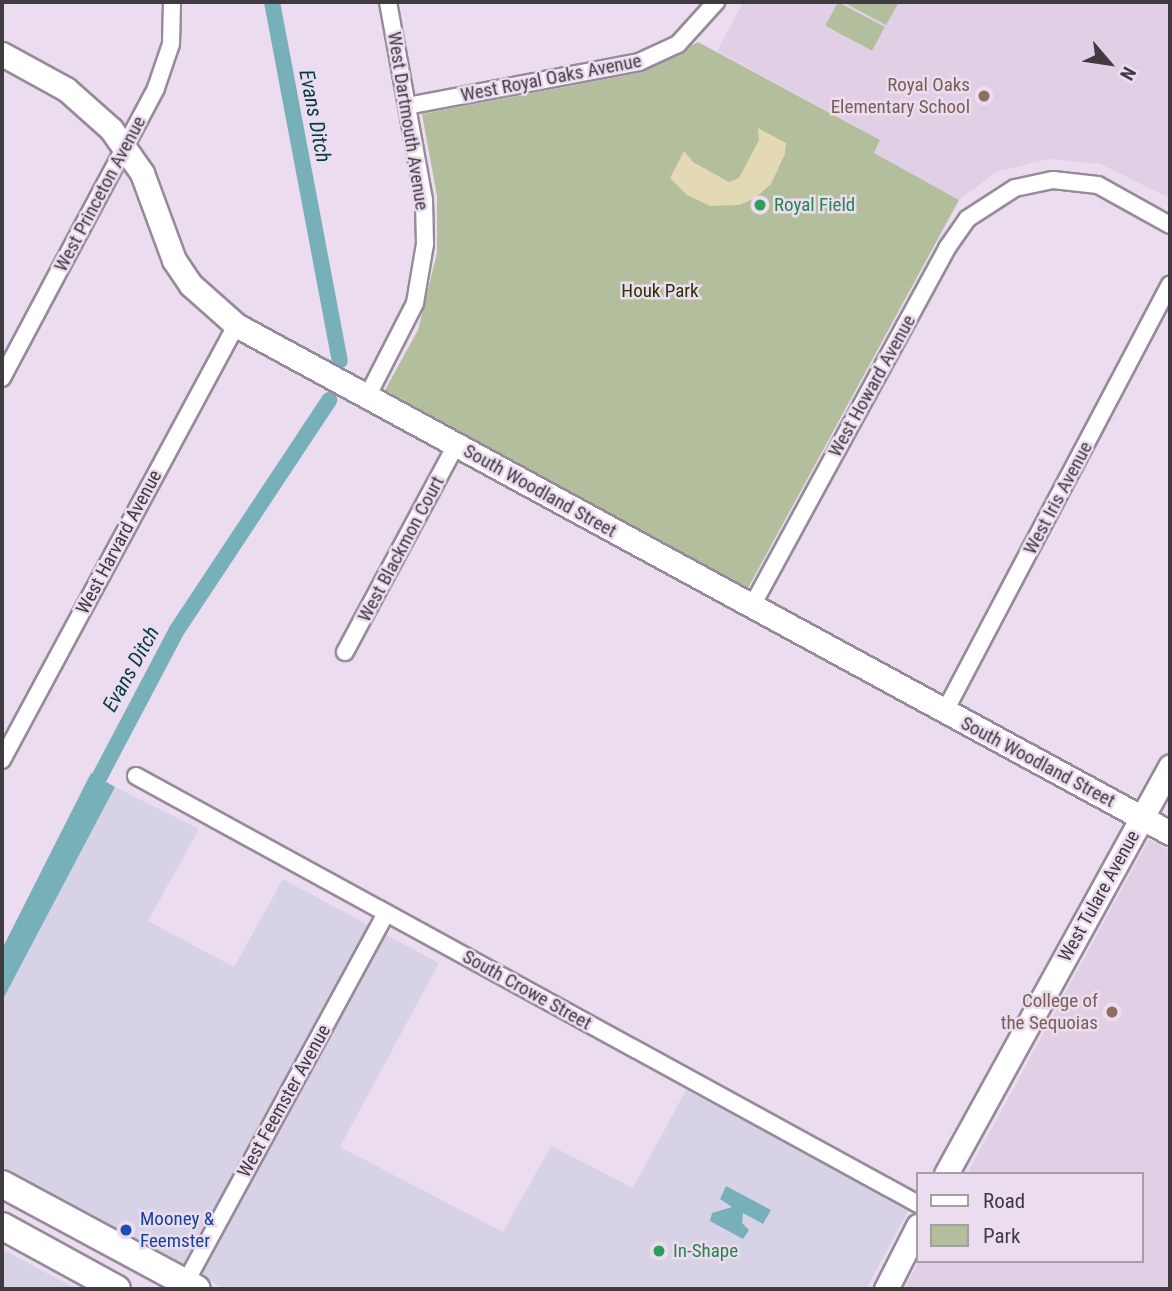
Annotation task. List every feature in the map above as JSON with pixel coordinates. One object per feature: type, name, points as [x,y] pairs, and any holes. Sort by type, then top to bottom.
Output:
[{"type":"main road","points":[[2,1184],[188,1287]]},
{"type":"main road","points":[[2,1226],[117,1289]]},
{"type":"street","name":"West Princeton Avenue","points":[[2,379],[156,88],[171,44],[172,2]]},
{"type":"street","name":"West Dartmouth Avenue","points":[[367,397],[405,329],[421,276],[424,200],[388,2]]},
{"type":"street","name":"West Royal Oaks Avenue","points":[[407,106],[639,62],[678,44],[716,2]]},
{"type":"street","name":"South Woodland Street","points":[[2,54],[84,102],[126,147],[142,173],[174,260],[191,285],[236,325],[1170,834]]},
{"type":"street","name":"West Howard Avenue","points":[[752,606],[947,248],[967,219],[1015,188],[1053,180],[1098,185],[1170,225]]},
{"type":"street","name":"West Iris Avenue","points":[[945,711],[1170,285]]},
{"type":"street","name":"West Harvard Avenue","points":[[2,760],[236,325]]},
{"type":"street","name":"West Blackmon Court","points":[[345,652],[456,445]]},
{"type":"street","name":"West Tulare Avenue","points":[[947,1172],[1170,765]]},
{"type":"street","name":"South Crowe Street","points":[[136,776],[916,1203]]},
{"type":"street","name":"West Feemster Avenue","points":[[188,1287],[386,914]]},
{"type":"street","points":[[886,1289],[916,1230]]},
{"type":"shaded area","name":"Royal Oaks Elementary School","points":[[743,2],[1170,2],[1170,198],[1100,164],[1049,159],[996,172],[959,200],[873,153],[880,140],[717,51]]},
{"type":"shaded area","points":[[115,787],[199,829],[148,921],[234,967],[283,879],[439,963],[340,1147],[503,1232],[551,1146],[633,1188],[686,1090],[910,1208],[866,1289],[225,1289],[2,1167],[2,1001]]},
{"type":"shaded area","name":"College of the Sequoias","points":[[1149,839],[1170,851],[1170,1289],[904,1289],[918,1263],[1144,1263],[1144,1172],[968,1172]]},
{"type":"shaded area","points":[[2,1249],[76,1289],[2,1289]]},
{"type":"green space","points":[[838,2],[885,27],[872,51],[825,26]]},
{"type":"green space","points":[[843,2],[899,2],[886,25]]},
{"type":"green space","name":"Houk Park","points":[[698,42],[880,140],[874,153],[959,200],[748,588],[385,390],[418,330],[437,253],[437,196],[422,114],[643,72]]},
{"type":"sand","points":[[758,128],[786,143],[785,154],[771,184],[754,199],[739,205],[710,206],[687,195],[670,178],[684,151],[693,162],[729,182],[739,178],[759,140]]},
{"type":"water","points":[[91,773],[115,787],[2,1001],[2,949]]},
{"type":"water","points":[[726,1186],[771,1210],[763,1224],[743,1213],[742,1223],[749,1230],[743,1239],[710,1221],[712,1213],[732,1207],[720,1199]]},
{"type":"waterway","name":"Evans Ditch","points":[[272,2],[340,361]]},
{"type":"waterway","name":"Evans Ditch","points":[[90,795],[177,630],[329,400]]},
{"type":"place","name":"Royal Oaks Elementary School","points":[[984,96]]},
{"type":"place","name":"Royal Field","points":[[760,205]]},
{"type":"place","name":"College of the Sequoias","points":[[1112,1012]]},
{"type":"place","name":"Mooney & Feemster","points":[[126,1230]]},
{"type":"place","name":"In-Shape","points":[[659,1251]]}]
